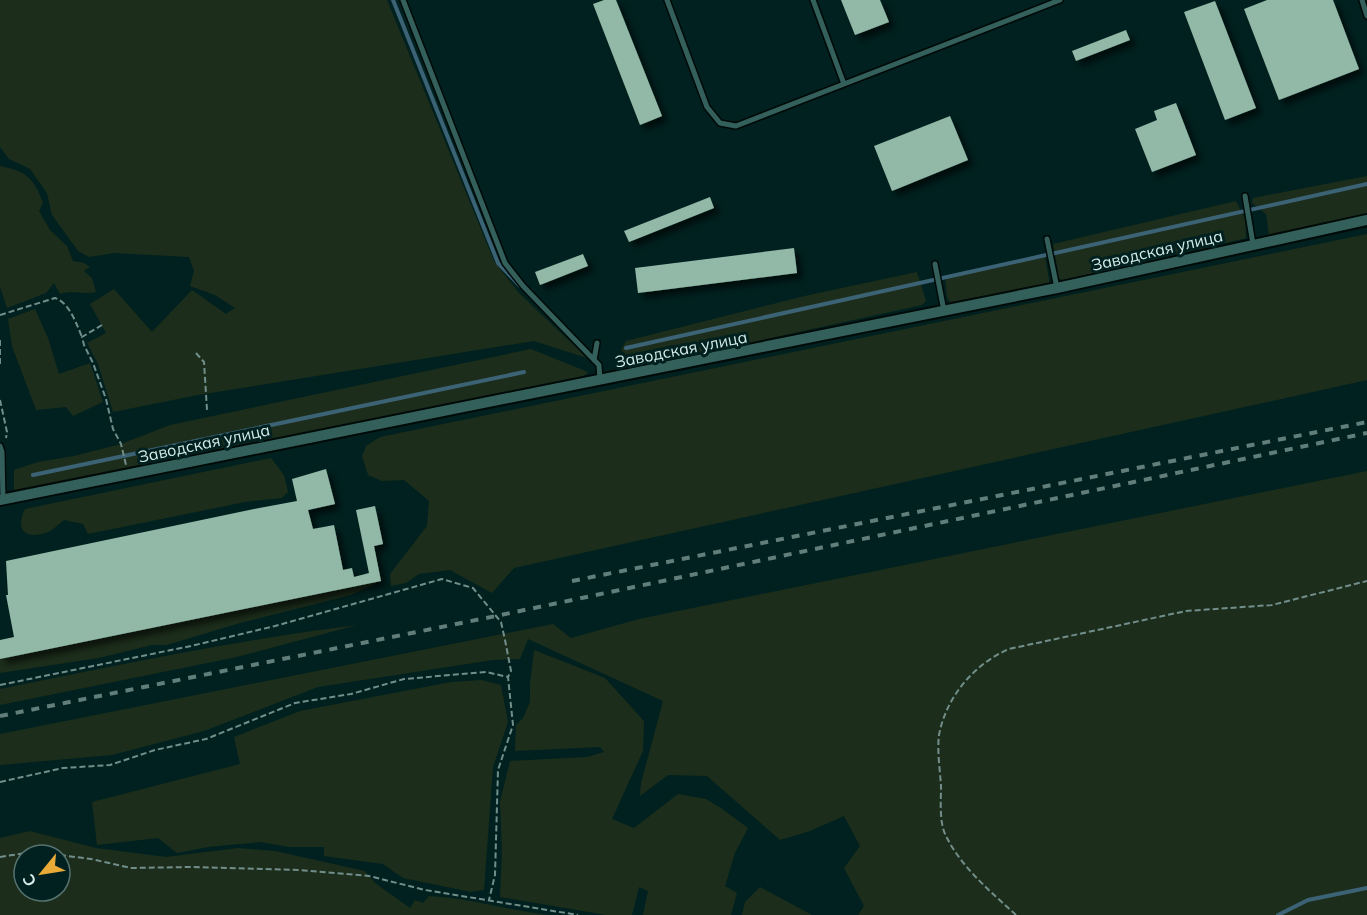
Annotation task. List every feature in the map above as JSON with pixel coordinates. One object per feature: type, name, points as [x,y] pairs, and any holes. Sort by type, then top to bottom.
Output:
[{"type":"street","name":"Заводская улица","points":[[2,500],[1057,288],[1367,220]]},
{"type":"lane","points":[[404,0],[505,263],[523,286],[599,365],[600,380]]},
{"type":"lane","points":[[666,0],[707,107],[720,123],[736,126],[1060,0]]},
{"type":"lane","points":[[813,0],[844,84]]},
{"type":"lane","points":[[1362,0],[1367,16]]},
{"type":"lane","points":[[1245,196],[1253,244]]},
{"type":"lane","points":[[1047,239],[1057,288]]},
{"type":"lane","points":[[935,264],[944,310]]},
{"type":"lane","points":[[594,360],[597,343]]},
{"type":"lane","points":[[1,449],[2,500]]},
{"type":"path","points":[[0,315],[55,298],[62,300],[75,321],[93,363],[106,399],[113,429],[121,444],[128,474]]},
{"type":"path","points":[[82,337],[102,325]]},
{"type":"path","points":[[0,340],[0,364]]},
{"type":"path","points":[[196,353],[204,362],[207,410]]},
{"type":"path","points":[[0,400],[7,432],[1,449]]},
{"type":"path","points":[[0,685],[191,646],[442,579],[474,588],[501,622],[509,660],[508,677],[513,724],[498,770],[495,876],[489,900]]},
{"type":"path","points":[[1016,915],[963,862],[945,834],[941,804],[939,738],[944,717],[957,693],[974,671],[990,657],[1009,649],[1186,611],[1272,605],[1367,580]]},
{"type":"path","points":[[0,782],[63,768],[110,765],[155,750],[206,739],[295,703],[351,694],[404,680],[486,672],[508,677]]},
{"type":"path","points":[[72,857],[131,868],[298,870],[369,876],[424,890],[578,915]]},
{"type":"green space","points":[[0,0],[387,0],[494,261],[518,292],[587,358],[534,341],[198,395],[113,412],[98,364],[87,343],[106,333],[90,304],[114,289],[152,332],[192,290],[226,314],[235,308],[215,295],[190,286],[194,271],[189,257],[114,253],[89,257],[78,251],[52,215],[47,193],[30,169],[9,159],[0,147]]},
{"type":"green space","points":[[0,166],[16,170],[32,181],[43,203],[39,211],[50,230],[67,246],[73,261],[90,267],[84,271],[92,278],[96,292],[60,294],[54,283],[46,293],[7,308],[0,287]]},
{"type":"green space","points":[[1367,176],[1367,215],[1269,236],[1266,214],[1252,203],[1253,198]]},
{"type":"green space","points":[[1236,201],[1245,219],[1246,238],[1065,282],[1059,278],[1053,244]]},
{"type":"green space","points":[[1367,234],[1367,380],[514,568],[492,593],[450,570],[419,574],[406,583],[391,586],[390,574],[427,526],[429,501],[404,480],[382,481],[368,475],[362,456],[366,446],[380,437]]},
{"type":"green space","points":[[1045,257],[1050,285],[950,302],[947,297],[945,278]]},
{"type":"green space","points":[[917,272],[926,301],[922,305],[685,357],[673,345],[627,355],[621,350],[626,341],[809,295]]},
{"type":"green space","points":[[35,309],[48,338],[59,374],[90,363],[103,402],[73,416],[66,407],[36,410],[12,346],[8,319]]},
{"type":"green space","points":[[531,349],[588,372],[584,376],[14,492],[14,470],[38,462],[121,444],[170,425]]},
{"type":"green space","points":[[271,458],[284,475],[288,492],[282,498],[245,502],[88,534],[83,524],[64,520],[50,531],[41,534],[29,534],[22,528],[25,509]]},
{"type":"green space","points":[[1367,471],[1367,915],[858,915],[864,906],[844,868],[860,846],[844,816],[810,831],[780,840],[707,776],[668,775],[640,796],[641,783],[663,701],[528,639],[520,659],[493,660],[318,687],[204,731],[112,755],[0,765],[0,734],[553,624],[571,638],[639,619]]},
{"type":"green space","points":[[381,581],[351,595],[240,623],[167,645],[152,645],[99,658],[0,673],[0,659]]},
{"type":"green space","points":[[357,625],[237,657],[0,705],[0,689],[223,646]]},
{"type":"green space","points":[[534,650],[605,678],[644,721],[643,751],[612,819],[634,828],[678,794],[706,799],[748,828],[735,853],[725,886],[737,893],[731,915],[643,915],[648,891],[639,887],[632,915],[606,915],[500,897],[502,852],[500,802],[510,761],[587,757],[604,752],[600,747],[515,751],[516,725],[523,718],[530,702]]},
{"type":"green space","points":[[482,680],[501,685],[508,722],[493,767],[484,890],[471,892],[403,878],[383,864],[324,856],[324,847],[289,847],[260,842],[208,847],[177,853],[158,838],[97,845],[92,802],[240,764],[234,737],[300,711],[451,682]]},
{"type":"green space","points":[[30,831],[96,848],[166,857],[238,848],[275,851],[365,871],[375,883],[410,908],[415,900],[423,903],[429,896],[548,915],[0,915],[0,838]]},
{"type":"green space","points":[[760,887],[812,915],[742,915],[745,902]]},
{"type":"building","points":[[604,0],[616,0],[662,116],[640,125],[593,4]]},
{"type":"building","points":[[841,0],[880,0],[889,22],[855,35]]},
{"type":"building","points":[[1267,0],[1333,0],[1359,69],[1279,100],[1244,9]]},
{"type":"building","points":[[1215,1],[1256,108],[1225,120],[1184,12]]},
{"type":"building","points":[[1126,30],[1130,40],[1076,61],[1072,51]]},
{"type":"building","points":[[1176,103],[1196,155],[1152,172],[1135,129],[1157,120],[1154,111]]},
{"type":"building","points":[[950,116],[968,160],[892,191],[874,146]]},
{"type":"building","points":[[710,197],[714,208],[629,242],[624,231]]},
{"type":"building","points":[[794,248],[797,273],[638,293],[635,268]]},
{"type":"building","points":[[583,254],[588,266],[540,285],[535,272]]},
{"type":"building","points":[[326,469],[335,504],[308,510],[313,529],[334,525],[343,570],[352,568],[354,577],[369,573],[356,510],[375,506],[383,544],[374,546],[381,581],[0,659],[0,640],[14,637],[6,595],[8,595],[6,561],[297,501],[292,479]]},
{"type":"waterway","points":[[393,0],[498,263],[520,286]]},
{"type":"waterway","points":[[626,348],[1367,184]]},
{"type":"waterway","points":[[33,475],[524,372]]},
{"type":"waterway","points":[[1278,915],[1308,900],[1367,888]]},
{"type":"railway","points":[[572,581],[1367,422]]},
{"type":"railway","points":[[0,716],[496,616],[1367,433]]}]
